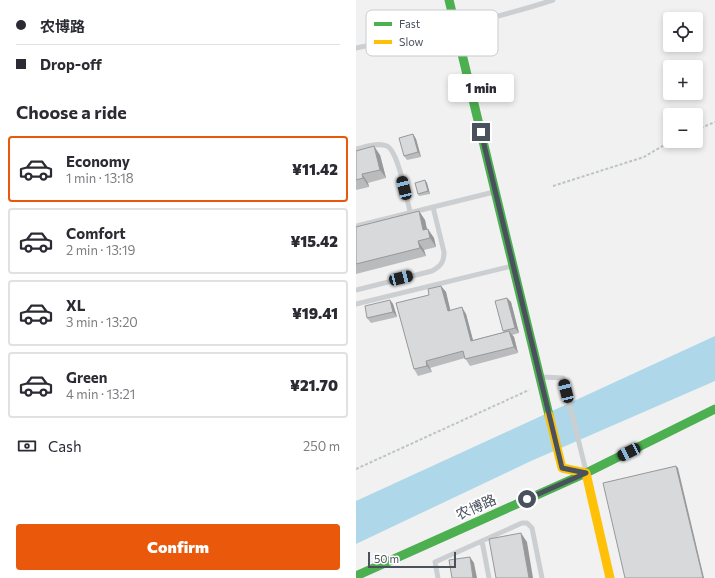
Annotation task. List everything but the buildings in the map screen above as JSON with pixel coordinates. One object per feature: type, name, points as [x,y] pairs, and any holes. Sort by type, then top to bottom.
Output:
[{"type":"street","points":[[449,0],[452,10]]},
{"type":"street","points":[[463,56],[562,468],[586,473],[610,578]]},
{"type":"street","name":"农博路","points":[[356,576],[586,473],[715,409]]},
{"type":"lane","points":[[498,16],[553,0]]},
{"type":"lane","points":[[356,48],[366,46]]},
{"type":"lane","points":[[356,149],[379,145],[386,146],[391,150],[398,163],[410,212]]},
{"type":"lane","points":[[356,226],[495,192]]},
{"type":"lane","points":[[356,290],[432,271],[441,264],[444,259],[444,252],[434,207]]},
{"type":"lane","points":[[356,304],[512,265]]},
{"type":"lane","points":[[540,381],[563,378],[586,473]]},
{"type":"lane","points":[[438,578],[435,562],[522,523],[527,523],[532,528],[542,578]]},
{"type":"lane","points":[[482,541],[489,578]]},
{"type":"path","points":[[703,127],[715,122]]},
{"type":"path","points":[[553,186],[644,157],[663,146]]},
{"type":"path","points":[[356,469],[540,381]]},
{"type":"water","points":[[715,336],[715,381],[531,461],[356,544],[356,501]]},
{"type":"traffic: fast","points":[[449,0],[451,10]]},
{"type":"traffic: fast","points":[[462,56],[549,415]]},
{"type":"traffic: fast","points":[[356,576],[586,473],[715,409]]},
{"type":"traffic: slow","points":[[549,415],[562,468],[586,473],[610,578]]},
{"type":"route","points":[[481,132],[562,468],[586,473],[527,499]]}]
